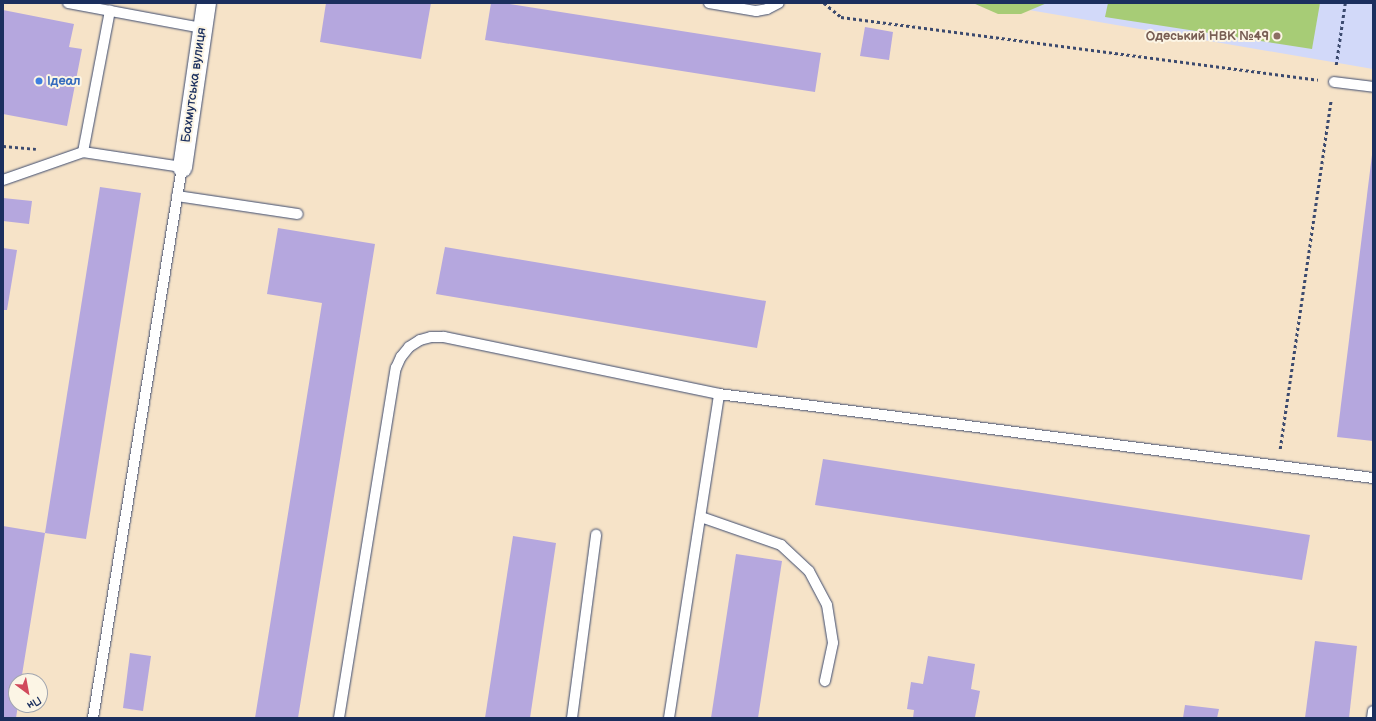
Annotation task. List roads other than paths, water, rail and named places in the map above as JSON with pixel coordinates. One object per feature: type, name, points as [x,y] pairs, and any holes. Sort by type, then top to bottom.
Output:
[{"type":"street","name":"Бахмутська вулиця","points":[[182,167],[206,3]]},
{"type":"lane","points":[[68,3],[202,28]]},
{"type":"lane","points":[[709,3],[756,11],[768,9],[779,3]]},
{"type":"lane","points":[[83,152],[110,11]]},
{"type":"lane","points":[[1334,82],[1373,87]]},
{"type":"lane","points":[[3,180],[83,152],[182,167],[93,718]]},
{"type":"lane","points":[[178,196],[298,214]]},
{"type":"lane","points":[[339,718],[396,368],[401,357],[409,347],[420,340],[431,337],[444,337],[719,394],[1373,478]]},
{"type":"lane","points":[[669,718],[702,517],[719,394]]},
{"type":"lane","points":[[702,517],[781,545],[809,571],[827,605],[833,643],[825,681]]},
{"type":"lane","points":[[572,718],[596,535]]},
{"type":"lane","points":[[1372,718],[1373,711]]},
{"type":"place","name":"Одеський НВК №49","points":[[1277,36]]},
{"type":"place","name":"Ідеал","points":[[39,81]]}]
